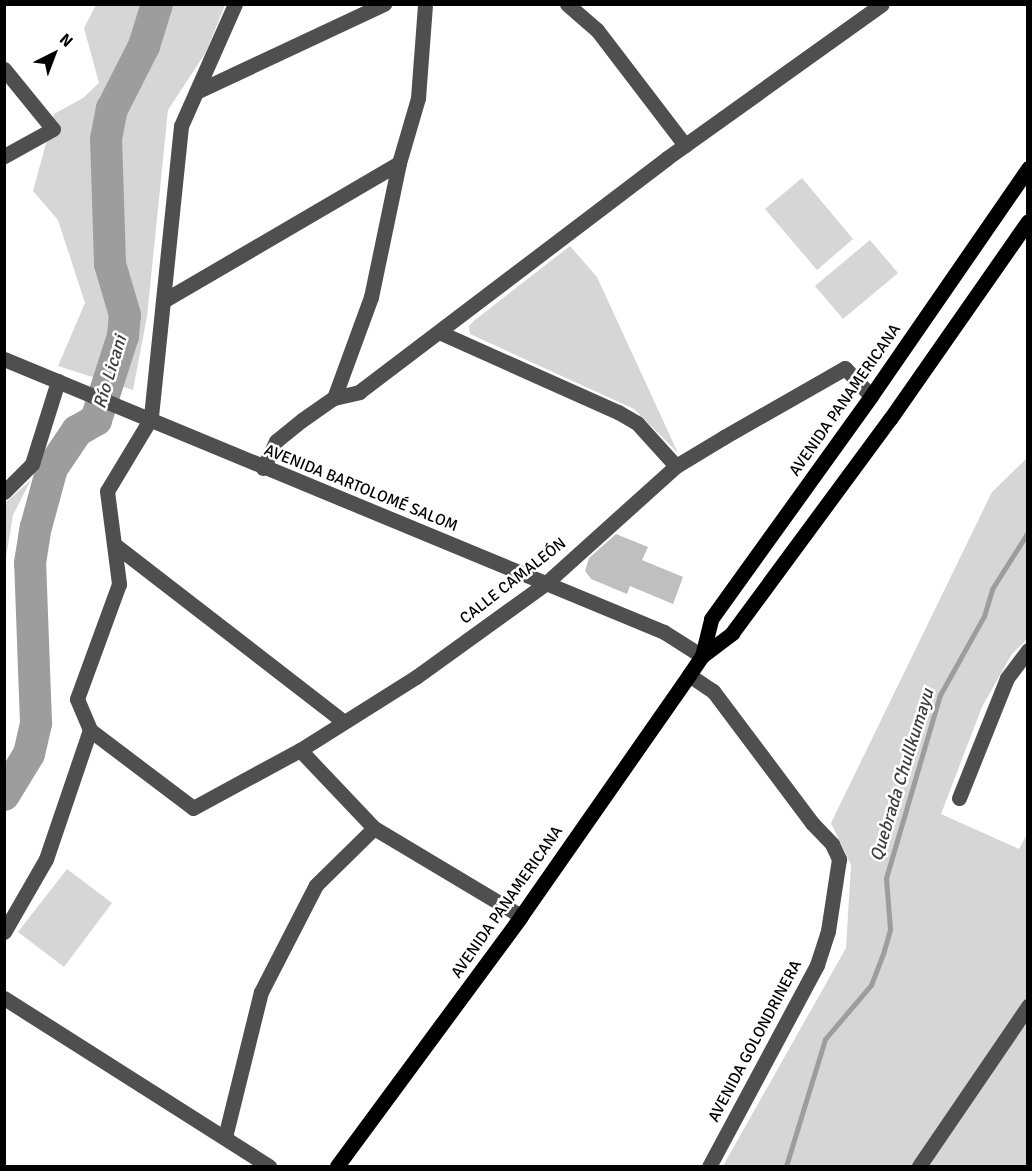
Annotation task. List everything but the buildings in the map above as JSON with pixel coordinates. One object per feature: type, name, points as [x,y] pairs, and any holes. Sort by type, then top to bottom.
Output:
[{"type":"main road","name":"AVENIDA PANAMERICANA","points":[[702,656],[711,619],[872,396],[1028,168]]},
{"type":"main road","name":"AVENIDA PANAMERICANA","points":[[337,1167],[521,916],[702,656],[732,633],[890,419],[1028,221]]},
{"type":"street","points":[[4,932],[46,859],[90,730],[77,699],[119,584],[107,491],[151,418],[182,126],[235,4]]},
{"type":"street","points":[[196,92],[384,4]]},
{"type":"street","points":[[334,398],[371,297],[399,163],[418,98],[425,4]]},
{"type":"street","points":[[567,4],[597,30],[685,145]]},
{"type":"street","points":[[263,468],[276,441],[334,398],[359,392],[441,333],[685,145],[882,4]]},
{"type":"street","points":[[4,69],[53,129],[4,156]]},
{"type":"street","points":[[163,301],[399,163]]},
{"type":"street","points":[[441,333],[618,412],[637,423],[676,466]]},
{"type":"street","name":"AVENIDA BARTOLOMÉ SALOM","points":[[4,359],[87,394],[120,405],[263,468],[664,632],[702,656]]},
{"type":"street","name":"CALLE CAMALEÓN","points":[[90,730],[193,808],[300,750],[416,677],[545,584],[676,466],[845,368],[872,396]]},
{"type":"street","points":[[4,492],[32,464],[58,381]]},
{"type":"street","points":[[115,545],[343,721]]},
{"type":"street","points":[[959,798],[1007,678],[1026,655]]},
{"type":"street","name":"AVENIDA GOLONDRINERA","points":[[689,675],[713,691],[812,824],[832,844],[839,859],[828,931],[817,965],[709,1167]]},
{"type":"street","points":[[300,750],[374,828],[521,916]]},
{"type":"street","points":[[225,1137],[261,992],[316,885],[374,828]]},
{"type":"street","points":[[4,998],[269,1167]]},
{"type":"street","points":[[919,1167],[1028,1006]]},
{"type":"shaded area","points":[[96,5],[225,5],[206,52],[168,110],[147,317],[133,390],[58,366],[85,303],[58,220],[33,191],[54,114],[83,98],[99,83],[84,28]]},
{"type":"shaded area","points":[[802,178],[853,239],[817,270],[765,209]]},
{"type":"shaded area","points":[[870,240],[898,273],[843,319],[815,286]]},
{"type":"shaded area","points":[[570,246],[597,277],[678,453],[634,409],[470,334],[469,326],[475,320]]},
{"type":"shaded area","points":[[1027,458],[1027,639],[1012,654],[982,707],[941,814],[1019,849],[1027,834],[1027,1166],[723,1166],[846,948],[851,865],[831,823],[992,492]]},
{"type":"shaded area","points":[[31,480],[13,515],[5,564],[5,503]]},
{"type":"shaded area","points":[[67,869],[112,903],[64,967],[18,932]]},
{"type":"waterway","name":"Río Licani","points":[[4,795],[29,754],[36,723],[30,563],[36,527],[52,468],[77,431],[96,420],[123,336],[125,315],[110,264],[106,139],[112,109],[144,46],[157,4]]},
{"type":"waterway","name":"Quebrada Chullkumayu","points":[[786,1166],[825,1039],[871,985],[883,954],[890,929],[886,878],[940,695],[984,616],[992,589],[1028,532]]}]
